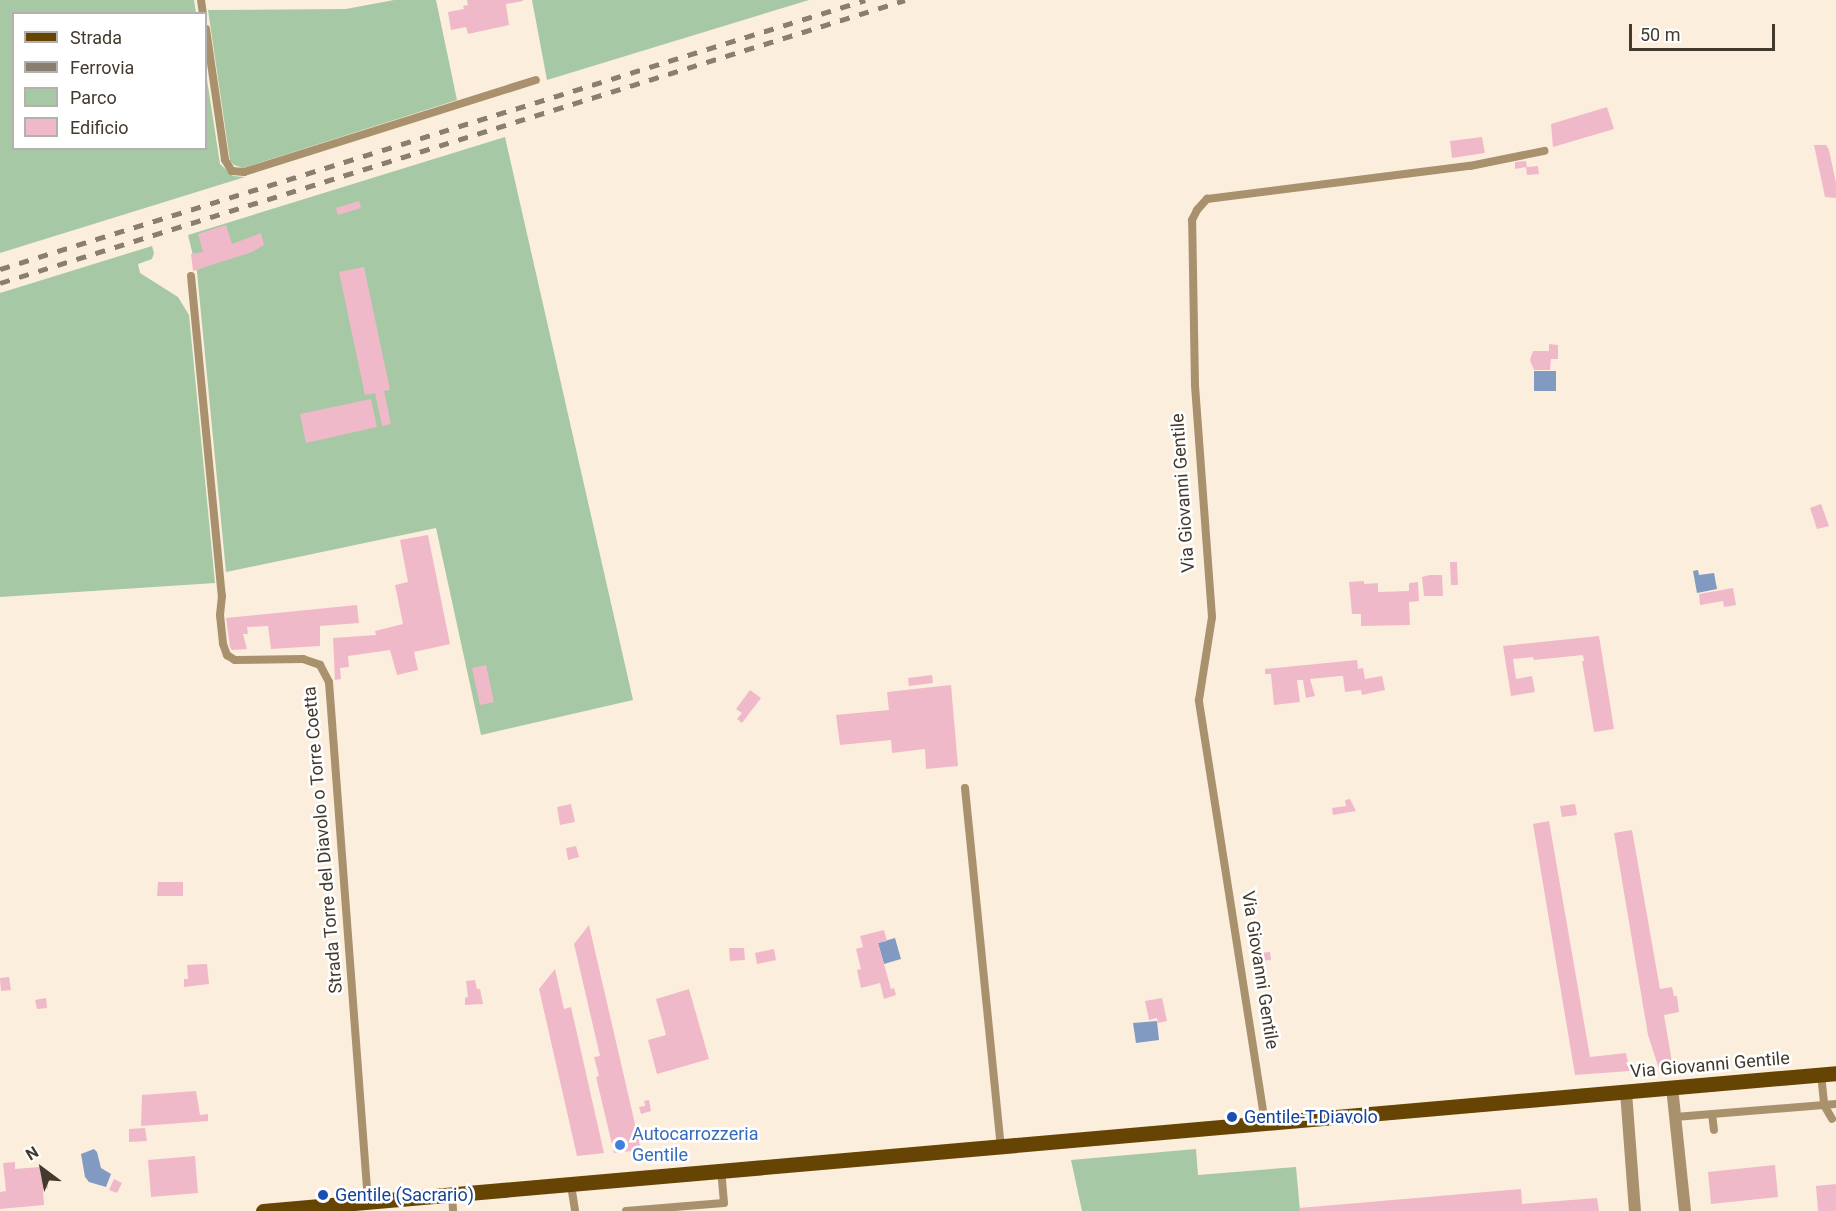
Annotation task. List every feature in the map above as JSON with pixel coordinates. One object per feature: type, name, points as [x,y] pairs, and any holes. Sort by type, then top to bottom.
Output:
[{"type":"main road","name":"Via Giovanni Gentile","points":[[263,1211],[328,1208],[368,1202],[1828,1074]]},
{"type":"street","points":[[1672,1087],[1684,1211]]},
{"type":"street","points":[[1626,1092],[1635,1211]]},
{"type":"lane","points":[[207,36],[225,160],[232,171],[244,172],[536,80]]},
{"type":"lane","name":"Via Giovanni Gentile","points":[[1265,1123],[1199,700],[1212,617],[1195,385],[1192,220],[1207,199],[1470,166],[1544,151]]},
{"type":"lane","name":"Strada Torre del Diavolo o Torre Coetta","points":[[191,276],[222,596],[220,615],[223,644],[227,655],[235,660],[303,658],[320,665],[329,682],[368,1202]]},
{"type":"lane","points":[[965,788],[1000,1148]]},
{"type":"lane","points":[[1828,1074],[1824,1105],[1832,1119]]},
{"type":"lane","points":[[1675,1117],[1836,1104]]},
{"type":"lane","points":[[1712,1114],[1714,1130]]},
{"type":"lane","points":[[626,1211],[724,1207],[721,1171]]},
{"type":"lane","points":[[571,1185],[575,1211]]},
{"type":"lane","points":[[452,1195],[453,1211]]},
{"type":"green space","points":[[0,0],[194,0],[196,12],[12,12],[12,150],[207,150],[207,80],[220,164],[233,176],[245,177],[0,253]]},
{"type":"green space","points":[[394,0],[436,0],[457,100],[243,168],[234,165],[230,161],[208,10],[346,9]]},
{"type":"green space","points":[[532,0],[809,0],[547,80]]},
{"type":"green space","points":[[505,137],[633,700],[481,735],[436,528],[226,572],[197,272],[188,235]]},
{"type":"green space","points":[[152,246],[154,253],[152,259],[138,264],[140,273],[178,297],[189,315],[215,583],[0,597],[0,293]]},
{"type":"green space","points":[[1196,1149],[1198,1175],[1296,1167],[1300,1211],[1082,1211],[1071,1160]]},
{"type":"water","points":[[1534,371],[1556,371],[1556,391],[1534,391]]},
{"type":"water","points":[[1698,570],[1699,575],[1714,573],[1717,589],[1697,593],[1693,571]]},
{"type":"water","points":[[895,938],[901,959],[884,964],[878,943]]},
{"type":"water","points":[[1157,1021],[1159,1040],[1136,1043],[1133,1023]]},
{"type":"water","points":[[94,1149],[101,1168],[111,1174],[106,1187],[89,1182],[85,1177],[81,1154]]},
{"type":"building","points":[[467,0],[523,1],[506,4],[509,25],[468,34],[466,27],[451,30],[448,12],[464,9],[463,6],[468,5]]},
{"type":"building","points":[[1607,107],[1614,129],[1553,147],[1551,124]]},
{"type":"building","points":[[1482,137],[1485,153],[1452,158],[1450,141]]},
{"type":"building","points":[[1814,145],[1826,145],[1829,150],[1836,183],[1836,198],[1825,197]]},
{"type":"building","points":[[1526,161],[1527,167],[1538,166],[1539,174],[1527,175],[1526,167],[1515,169],[1515,162]]},
{"type":"building","points":[[359,201],[361,208],[338,215],[336,208]]},
{"type":"building","points":[[226,225],[232,244],[261,233],[264,245],[252,252],[193,271],[191,254],[203,252],[198,234]]},
{"type":"building","points":[[364,267],[390,390],[384,391],[391,424],[382,426],[375,393],[365,395],[339,272]]},
{"type":"building","points":[[1549,344],[1558,345],[1558,359],[1551,359],[1550,370],[1534,370],[1530,360],[1533,351],[1549,351]]},
{"type":"building","points":[[371,399],[377,427],[306,443],[300,414]]},
{"type":"building","points":[[1821,504],[1829,526],[1817,529],[1810,508]]},
{"type":"building","points":[[428,535],[450,644],[414,652],[418,670],[397,675],[390,650],[348,656],[349,667],[340,668],[341,679],[335,680],[333,638],[376,635],[375,631],[403,624],[395,585],[408,582],[400,540]]},
{"type":"building","points":[[1450,562],[1457,562],[1458,585],[1451,585]]},
{"type":"building","points":[[1442,575],[1443,596],[1424,596],[1422,577]]},
{"type":"building","points":[[1364,581],[1364,584],[1378,583],[1378,592],[1409,591],[1409,583],[1418,582],[1419,601],[1409,602],[1410,625],[1361,626],[1361,614],[1352,614],[1349,582]]},
{"type":"building","points":[[1733,588],[1736,605],[1724,607],[1723,601],[1700,605],[1699,594]]},
{"type":"building","points":[[357,605],[359,623],[320,626],[320,646],[271,649],[268,626],[247,627],[248,634],[243,634],[247,649],[232,650],[230,647],[226,618]]},
{"type":"building","points":[[1599,636],[1614,729],[1594,732],[1582,661],[1584,661],[1583,655],[1534,660],[1533,657],[1513,659],[1516,679],[1532,676],[1535,692],[1511,696],[1503,646]]},
{"type":"building","points":[[1357,660],[1358,669],[1363,668],[1365,679],[1382,676],[1385,690],[1362,695],[1361,690],[1345,692],[1343,676],[1310,679],[1315,696],[1306,698],[1303,680],[1297,680],[1300,702],[1274,705],[1271,674],[1265,674],[1265,669]]},
{"type":"building","points":[[486,665],[494,702],[480,705],[472,668]]},
{"type":"building","points":[[932,675],[933,683],[909,686],[908,678]]},
{"type":"building","points":[[951,685],[958,766],[926,769],[925,749],[892,753],[891,740],[840,745],[836,715],[889,710],[887,692]]},
{"type":"building","points":[[750,690],[761,698],[742,723],[737,719],[742,713],[736,709]]},
{"type":"building","points":[[1350,799],[1356,811],[1333,815],[1332,808],[1346,806],[1345,800]]},
{"type":"building","points":[[571,804],[575,822],[560,825],[557,807]]},
{"type":"building","points":[[1575,804],[1577,815],[1562,817],[1560,806]]},
{"type":"building","points":[[1549,821],[1590,1057],[1626,1053],[1630,1071],[1575,1075],[1533,824]]},
{"type":"building","points":[[1632,830],[1660,989],[1672,987],[1674,996],[1677,996],[1679,1012],[1664,1015],[1673,1068],[1659,1069],[1648,1035],[1614,833]]},
{"type":"building","points":[[576,846],[579,857],[568,860],[566,848]]},
{"type":"building","points":[[158,882],[183,882],[183,896],[157,896]]},
{"type":"building","points":[[589,925],[641,1150],[614,1153],[596,1077],[599,1076],[594,1057],[600,1056],[574,944]]},
{"type":"building","points":[[884,930],[887,941],[878,943],[891,989],[894,988],[896,995],[884,999],[880,983],[861,988],[857,970],[861,969],[856,949],[863,947],[860,936]]},
{"type":"building","points":[[729,948],[744,948],[745,960],[730,961]]},
{"type":"building","points":[[774,949],[776,960],[757,964],[755,953]]},
{"type":"building","points":[[1270,952],[1271,960],[1258,961],[1258,953]]},
{"type":"building","points":[[207,964],[209,984],[184,987],[184,979],[188,979],[187,965]]},
{"type":"building","points":[[555,969],[564,1009],[571,1007],[604,1153],[577,1156],[539,989]]},
{"type":"building","points":[[9,977],[11,990],[1,991],[0,978]]},
{"type":"building","points":[[475,980],[477,989],[480,989],[483,1004],[465,1005],[465,998],[468,997],[466,981]]},
{"type":"building","points":[[689,989],[709,1059],[657,1074],[648,1040],[666,1035],[656,999]]},
{"type":"building","points":[[46,998],[47,1008],[37,1009],[35,1000]]},
{"type":"building","points":[[1162,998],[1167,1021],[1158,1023],[1157,1018],[1149,1020],[1145,1001]]},
{"type":"building","points":[[196,1091],[200,1115],[208,1114],[208,1121],[141,1126],[142,1095]]},
{"type":"building","points":[[649,1100],[651,1111],[641,1114],[639,1107],[645,1106],[644,1101]]},
{"type":"building","points":[[145,1128],[147,1141],[129,1142],[129,1129]]},
{"type":"building","points":[[195,1156],[198,1193],[151,1197],[148,1160]]},
{"type":"building","points":[[15,1162],[15,1169],[40,1167],[41,1177],[47,1177],[48,1188],[43,1189],[44,1205],[0,1209],[0,1192],[6,1191],[3,1163]]},
{"type":"building","points":[[1775,1165],[1778,1197],[1711,1204],[1708,1172]]},
{"type":"building","points":[[114,1179],[122,1183],[117,1193],[109,1190]]},
{"type":"building","points":[[1836,1184],[1836,1211],[1818,1211],[1816,1186]]},
{"type":"building","points":[[1521,1189],[1522,1204],[1597,1198],[1599,1211],[1300,1211],[1299,1208]]},
{"type":"railway","points":[[0,269],[865,0]]},
{"type":"railway","points":[[0,283],[905,0]]},
{"type":"place","name":"Gentile-T.Diavolo","points":[[1232,1117]]},
{"type":"place","name":"Autocarrozzeria Gentile","points":[[620,1145]]},
{"type":"place","name":"Gentile (Sacrario)","points":[[323,1195]]}]
